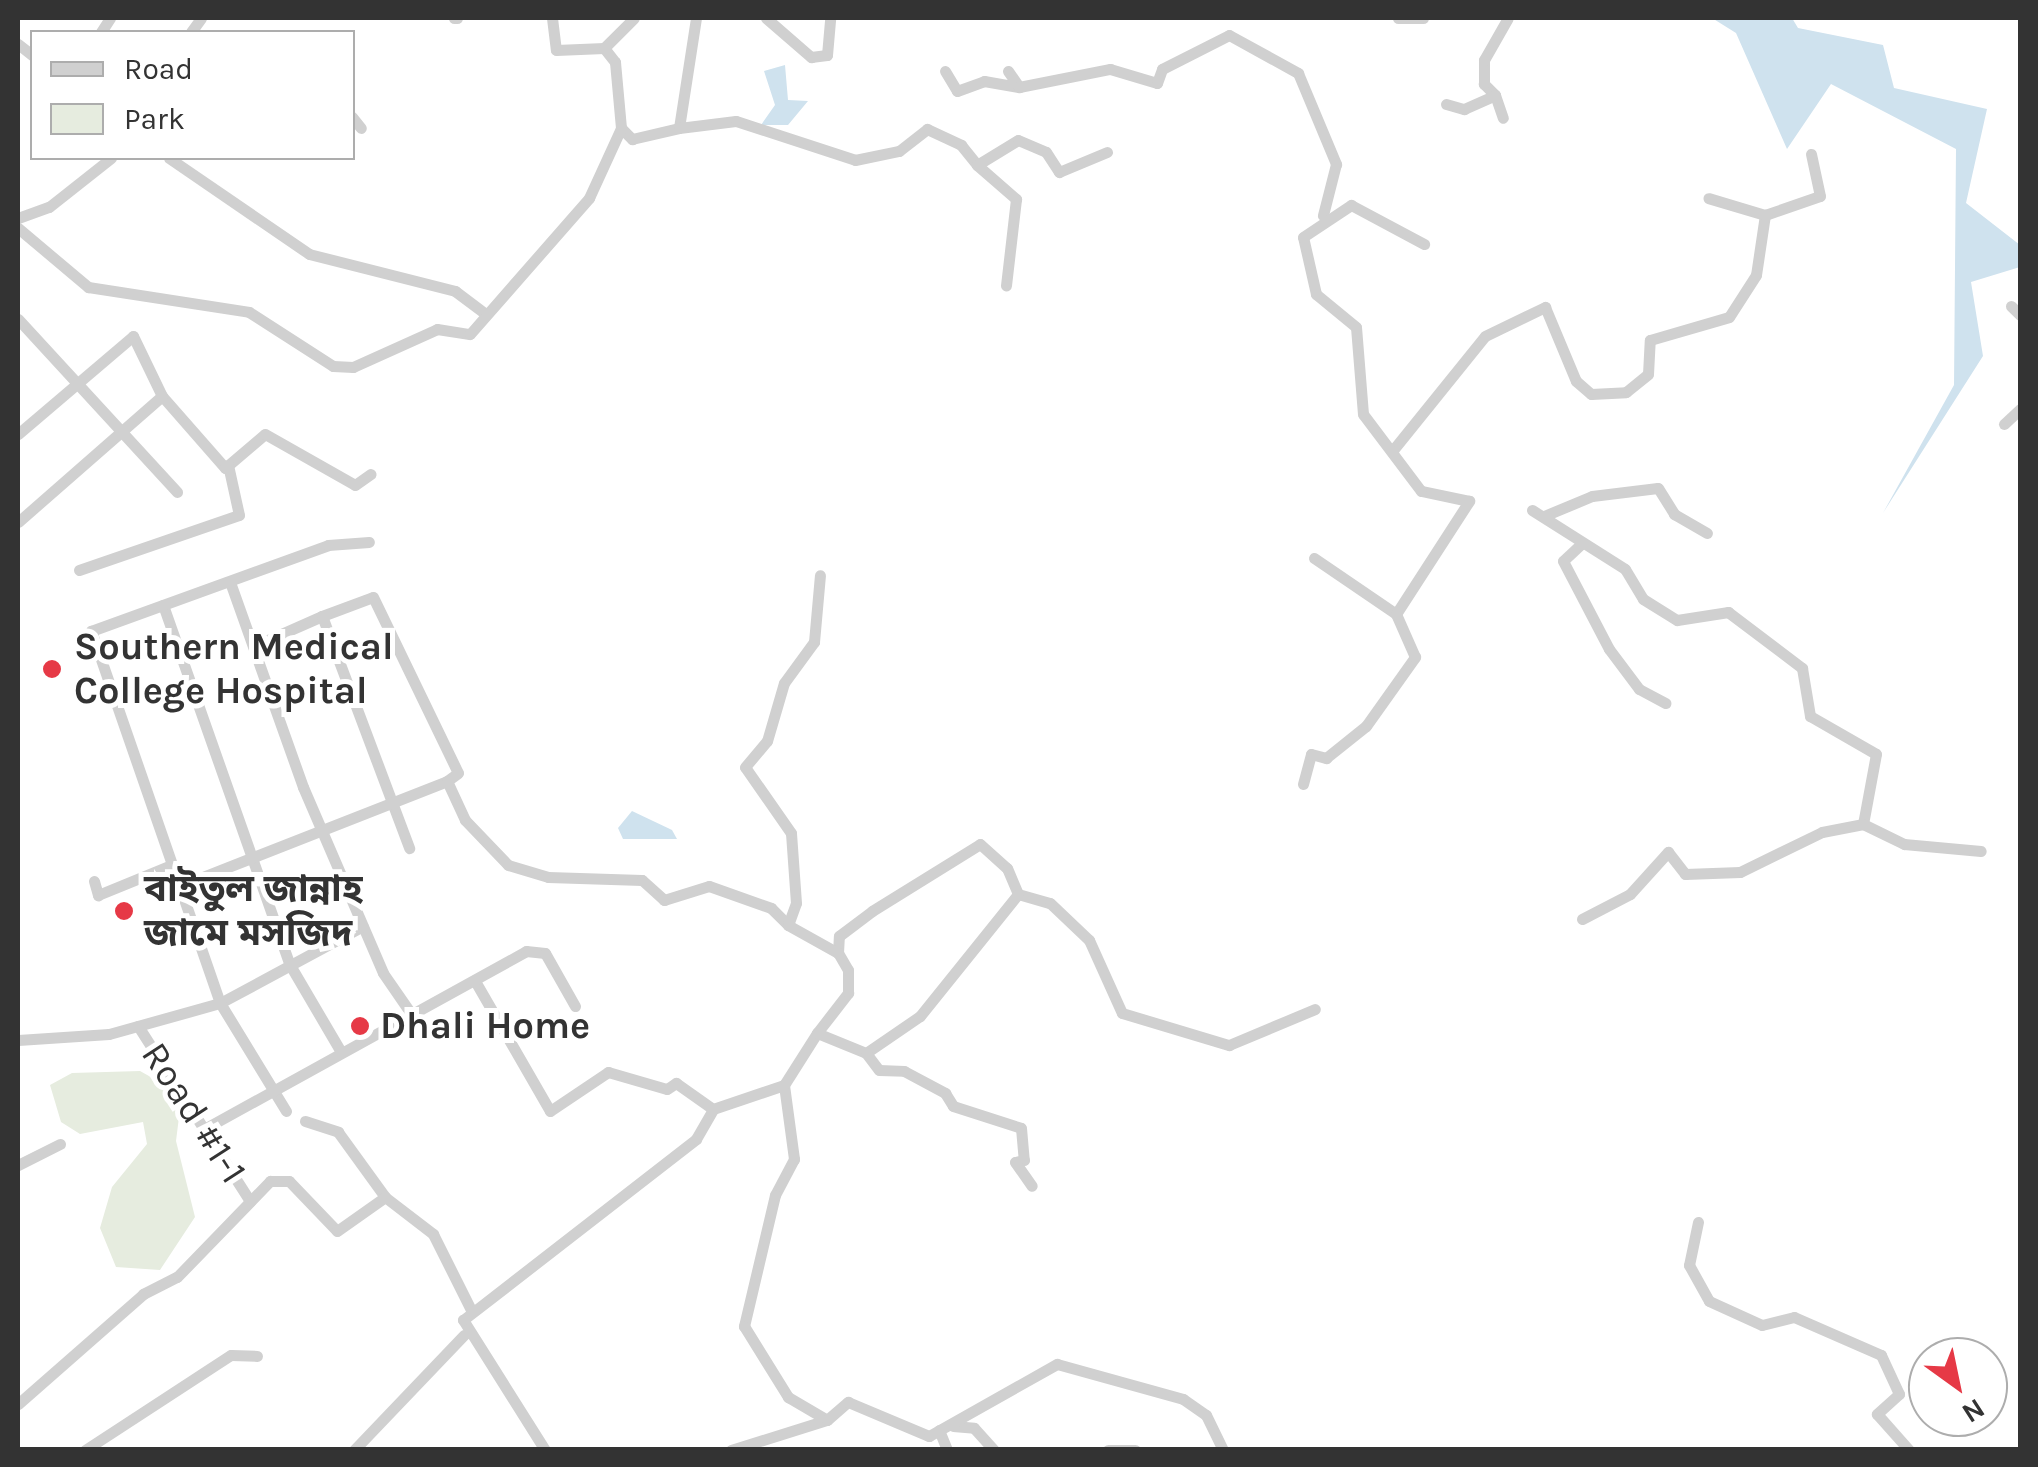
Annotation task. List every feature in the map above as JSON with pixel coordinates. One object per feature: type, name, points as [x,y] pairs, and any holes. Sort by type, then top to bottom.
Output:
[{"type":"street","points":[[552,18],[556,50],[604,48],[634,18]]},
{"type":"street","points":[[679,128],[696,18]]},
{"type":"street","points":[[766,18],[810,58],[827,55],[830,18]]},
{"type":"street","points":[[1398,18],[1423,18]]},
{"type":"street","points":[[1503,118],[1495,94],[1484,84],[1484,60],[1508,18]]},
{"type":"street","points":[[945,70],[957,92],[984,81],[1019,88],[1110,69],[1157,83],[1162,69],[1229,35],[1298,73],[1336,164],[1323,216]]},
{"type":"street","points":[[18,228],[88,287],[249,312],[333,366],[386,356],[437,329],[470,334],[589,198],[621,128],[616,62],[604,48]]},
{"type":"street","points":[[1008,72],[1019,88]]},
{"type":"street","points":[[1446,104],[1464,109],[1495,94]]},
{"type":"street","points":[[355,121],[361,128]]},
{"type":"street","points":[[621,128],[632,139],[736,121],[855,160],[899,151],[927,129],[961,144],[1016,199],[1006,285]]},
{"type":"street","points":[[978,165],[1018,140],[1046,152],[1059,172],[1107,152]]},
{"type":"street","points":[[1708,198],[1765,215],[1820,196],[1811,154]]},
{"type":"street","points":[[18,218],[49,207],[108,160]]},
{"type":"street","points":[[172,160],[310,254],[455,290],[486,314]]},
{"type":"street","points":[[1396,614],[1469,501],[1421,492],[1363,414],[1356,327],[1316,294],[1304,237],[1323,216],[1351,205],[1424,244]]},
{"type":"street","points":[[1392,450],[1485,336],[1545,307],[1576,381],[1591,394],[1626,392],[1648,374],[1650,340],[1729,318],[1756,275],[1765,215]]},
{"type":"street","points":[[18,319],[117,436],[177,492]]},
{"type":"street","points":[[18,434],[70,384],[133,336],[162,396],[228,465],[240,515],[79,570]]},
{"type":"street","points":[[18,522],[162,396]]},
{"type":"street","points":[[2004,424],[2020,409]]},
{"type":"street","points":[[228,465],[265,434],[355,485],[371,474]]},
{"type":"street","points":[[1707,533],[1674,514],[1658,488],[1592,496],[1538,513],[1580,545],[1625,569],[1643,599],[1678,620],[1728,612],[1802,668],[1810,716],[1876,754],[1863,824]]},
{"type":"street","points":[[286,1112],[220,1003],[169,866],[91,632],[328,544],[369,542]]},
{"type":"street","points":[[1580,545],[1563,561],[1610,650],[1639,689],[1665,703]]},
{"type":"street","points":[[1303,784],[1311,754],[1326,758],[1366,726],[1415,657],[1396,614],[1314,558]]},
{"type":"street","points":[[788,925],[796,903],[791,833],[745,767],[767,741],[784,682],[814,642],[820,575]]},
{"type":"street","points":[[230,582],[323,832],[363,926],[412,1015]]},
{"type":"street","points":[[177,887],[248,856],[323,832],[447,781],[458,772],[372,597],[254,646]]},
{"type":"street","points":[[163,605],[248,856],[290,966],[341,1052]]},
{"type":"street","points":[[322,616],[388,805],[409,848]]},
{"type":"street","points":[[447,781],[465,820],[508,865],[548,877],[642,880],[664,900],[710,886],[771,908],[788,925],[838,953]]},
{"type":"street","points":[[1582,919],[1630,894],[1668,852],[1685,874],[1740,872],[1822,832],[1863,824],[1904,844],[1981,851]]},
{"type":"street","points":[[354,1450],[464,1335],[471,1310],[696,1139],[713,1109],[784,1085],[848,993],[838,953],[840,936],[884,902],[980,844],[1007,868],[1018,894]]},
{"type":"street","points":[[94,881],[98,895],[169,866]]},
{"type":"street","points":[[1018,894],[1050,902],[1088,940],[1110,1002],[1154,1028],[1229,1045],[1316,1010]]},
{"type":"street","points":[[866,1053],[920,1016],[1018,894]]},
{"type":"street","points":[[18,1039],[138,1026],[220,1003],[363,926]]},
{"type":"street","points":[[204,1129],[526,951],[545,952],[575,1006]]},
{"type":"street","points":[[475,981],[550,1111],[608,1072],[667,1089],[676,1084],[713,1109]]},
{"type":"street","name":"Road #1-1","points":[[138,1026],[250,1201]]},
{"type":"street","points":[[817,1033],[866,1053],[879,1070],[904,1071],[952,1106],[1021,1128],[1024,1160],[1016,1162],[1032,1186]]},
{"type":"street","points":[[784,1085],[794,1159],[775,1195],[744,1326],[788,1398],[827,1420]]},
{"type":"street","points":[[305,1121],[338,1132],[385,1197],[433,1234],[471,1310]]},
{"type":"street","points":[[18,1165],[60,1144]]},
{"type":"street","points":[[18,1404],[143,1294],[176,1277],[270,1181],[290,1180],[337,1232],[385,1197]]},
{"type":"street","points":[[1698,1222],[1689,1265],[1709,1301],[1762,1325],[1794,1317],[1880,1355],[1899,1394],[1877,1414],[1909,1450]]},
{"type":"street","points":[[464,1335],[545,1450]]},
{"type":"street","points":[[86,1450],[231,1355],[257,1356]]},
{"type":"street","points":[[732,1450],[827,1420],[848,1402],[929,1436],[953,1426],[1033,1370],[1092,1367],[1183,1399],[1206,1415],[1222,1450]]},
{"type":"street","points":[[953,1426],[974,1428],[994,1450]]},
{"type":"street","points":[[939,1430],[947,1450]]},
{"type":"street","points":[[1108,1450],[1136,1450]]},
{"type":"green space","points":[[140,1071],[165,1085],[180,1109],[176,1141],[195,1217],[160,1270],[116,1267],[100,1228],[112,1187],[147,1144],[143,1122],[80,1134],[61,1122],[50,1085],[72,1073]]},
{"type":"water","points":[[1712,18],[1792,18],[1798,28],[1883,45],[1894,88],[1987,109],[1966,203],[2020,245],[2020,267],[1971,282],[1983,356],[1883,513],[1954,385],[1956,149],[1831,84],[1787,149],[1736,33]]},
{"type":"water","points":[[785,65],[788,100],[808,101],[788,125],[761,125],[775,105],[764,71]]},
{"type":"water","points":[[632,811],[672,830],[677,839],[623,839],[618,828]]},
{"type":"place","name":"Southern Medical College Hospital","points":[[52,669]]},
{"type":"place","name":"বাইতুল জান্নাহ জামে মসজিদ","points":[[124,911]]},
{"type":"place","name":"Dhali Home","points":[[360,1026]]}]
